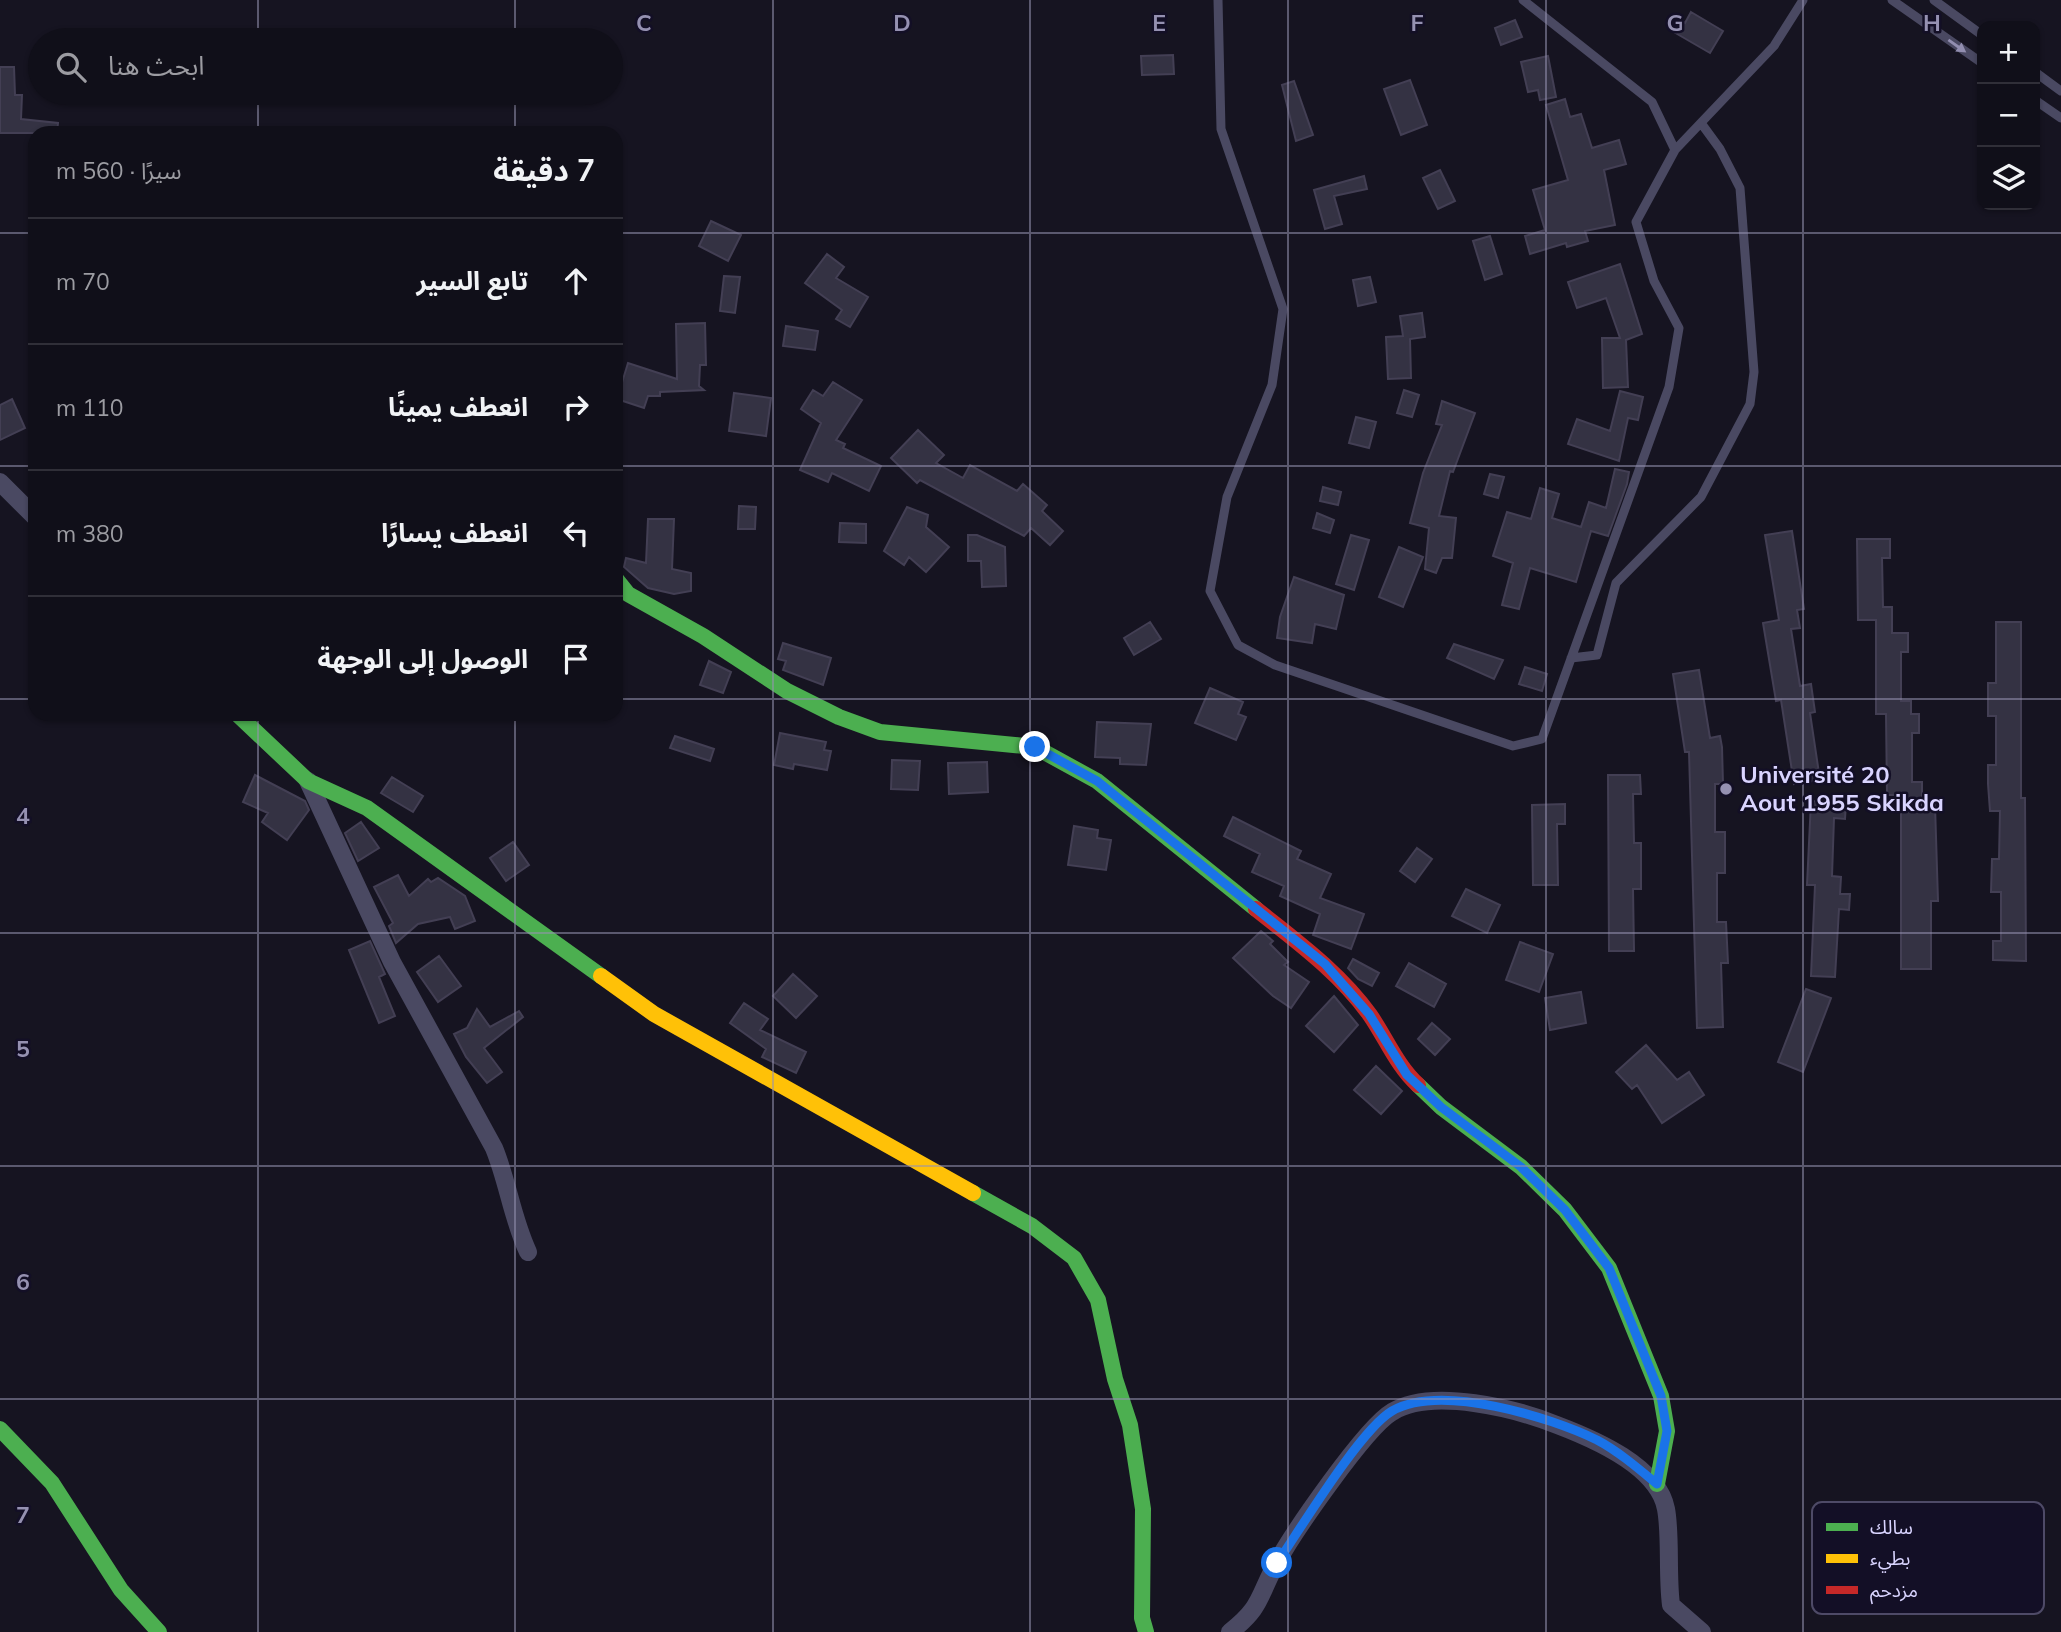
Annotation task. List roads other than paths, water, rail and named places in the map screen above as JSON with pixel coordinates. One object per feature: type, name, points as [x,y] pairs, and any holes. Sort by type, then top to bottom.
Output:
[{"type":"street","points":[[0,482],[28,510]]},
{"type":"street","points":[[623,588],[628,594],[703,636],[787,691],[839,718],[880,732],[998,741],[1035,747],[1097,781],[1325,964],[1369,1014],[1407,1075],[1441,1107],[1521,1167],[1565,1210],[1609,1268],[1661,1396],[1667,1431],[1657,1484],[1666,1509],[1667,1574],[1671,1605],[1702,1632]]},
{"type":"street","points":[[244,721],[308,781],[367,808],[654,1014],[1031,1226],[1074,1258],[1098,1300],[1115,1379],[1130,1425],[1143,1509],[1142,1618],[1146,1632]]},
{"type":"street","points":[[308,781],[392,961],[494,1148],[503,1170],[514,1222],[528,1252]]},
{"type":"street","points":[[1230,1632],[1253,1614],[1277,1563],[1364,1438],[1392,1411],[1422,1403],[1460,1401],[1518,1410],[1598,1441],[1657,1484]]},
{"type":"street","points":[[0,1429],[32,1455],[73,1509],[118,1586],[159,1632]]},
{"type":"lane","points":[[1218,0],[1221,129],[1283,309],[1272,385],[1227,496],[1210,592],[1238,645],[1275,665],[1513,746],[1542,739],[1669,387],[1679,328],[1654,281],[1636,222],[1675,150],[1774,46],[1803,0]]},
{"type":"lane","points":[[1523,0],[1652,102],[1675,150]]},
{"type":"lane","points":[[1892,0],[1977,60]]},
{"type":"lane","points":[[1934,0],[1977,31]]},
{"type":"lane","points":[[2040,76],[2061,91]]},
{"type":"lane","points":[[2040,103],[2061,118]]},
{"type":"lane","points":[[1571,658],[1597,655],[1616,583],[1702,497],[1749,404],[1754,372],[1740,188],[1720,149],[1701,123]]},
{"type":"place","name":"Université 20 Aout 1955 Skikda","points":[[1726,789]]}]
